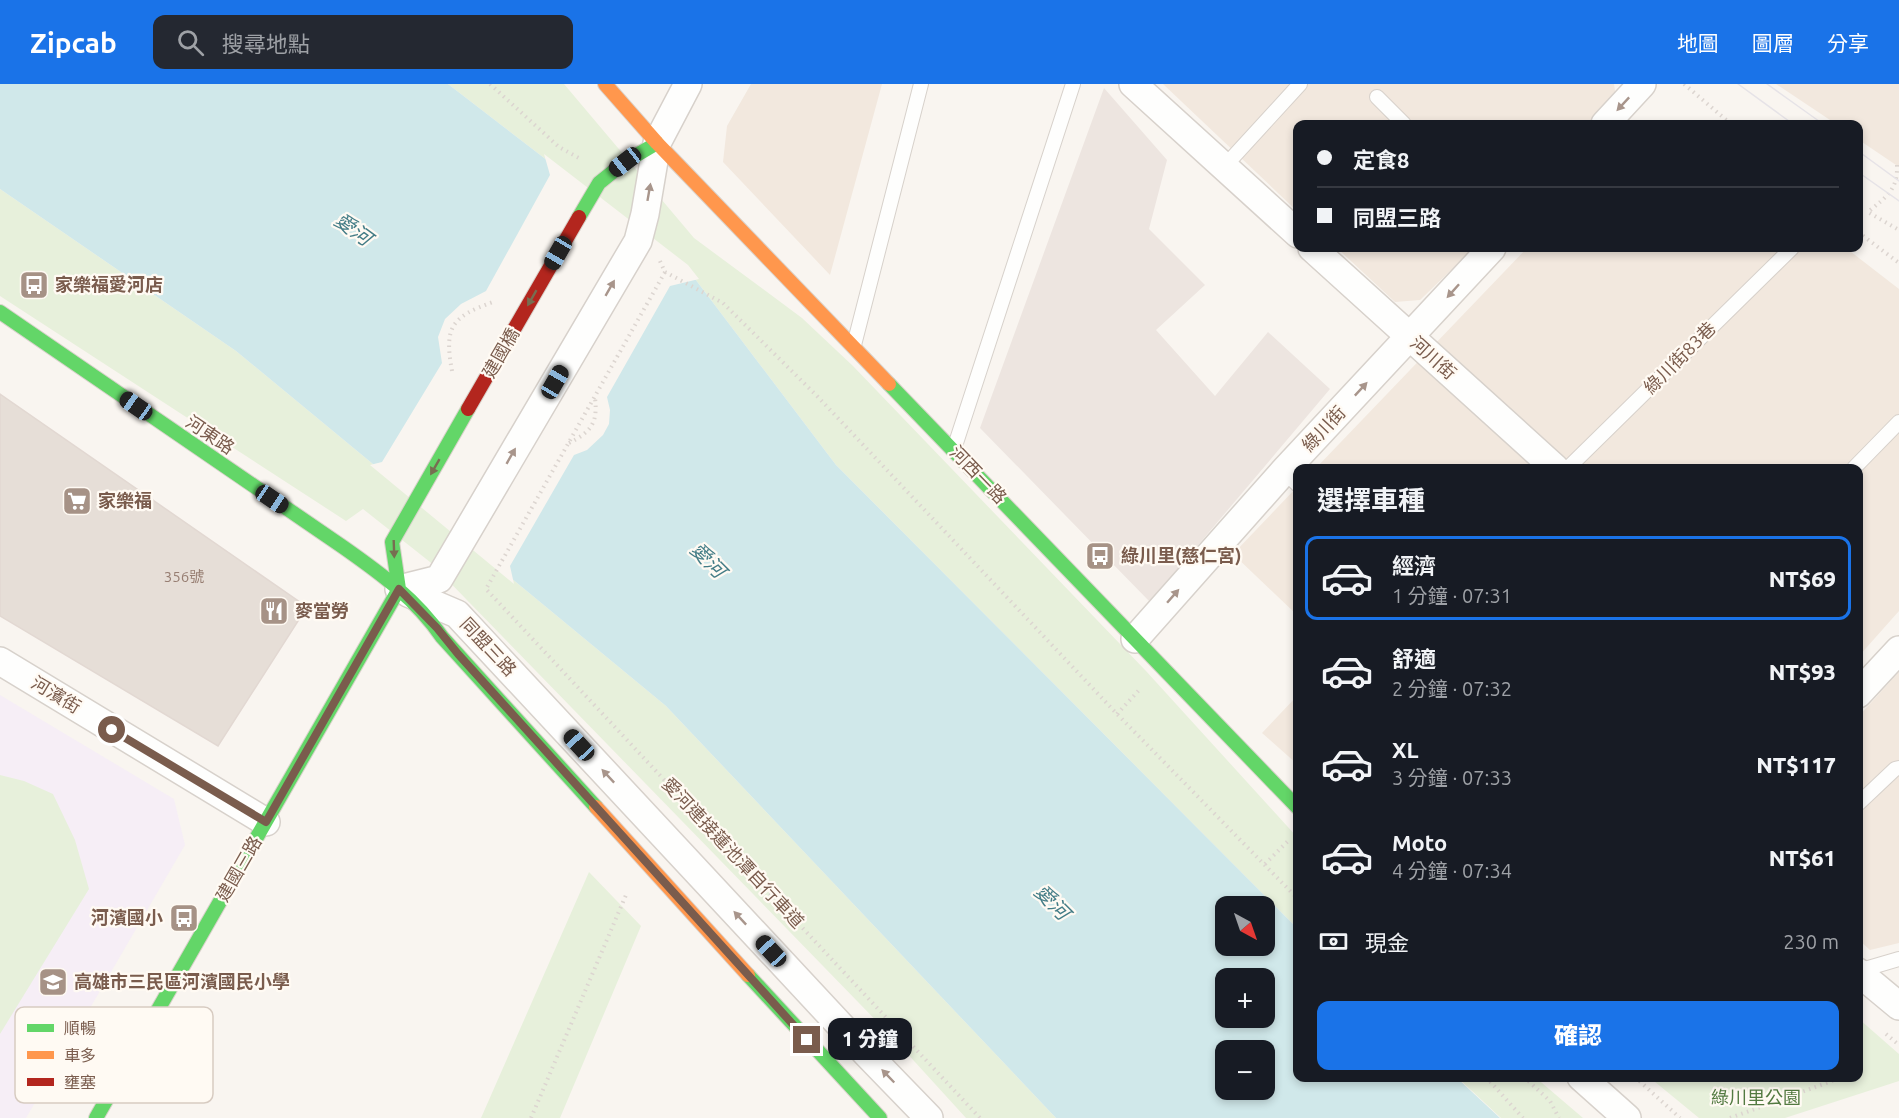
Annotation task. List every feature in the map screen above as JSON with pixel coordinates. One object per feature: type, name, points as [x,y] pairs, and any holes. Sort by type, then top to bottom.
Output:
[{"type":"street","name":"河西一路","points":[[605,84],[657,143],[1293,803]]},
{"type":"street","points":[[399,589],[439,579],[638,241],[657,143],[688,84]]},
{"type":"street","points":[[1133,84],[1293,229]]},
{"type":"street","points":[[1609,120],[1642,84]]},
{"type":"street","name":"建國橋","points":[[399,589],[392,542],[592,193],[598,183],[625,162],[657,143]]},
{"type":"street","name":"河川街","points":[[1316,252],[1551,464]]},
{"type":"street","name":"綠川街","points":[[1303,464],[1410,338],[1488,252]]},
{"type":"street","name":"河東路","points":[[0,312],[399,589]]},
{"type":"street","name":"綠川街","points":[[1135,639],[1291,478]]},
{"type":"street","name":"建國三路","points":[[160,1007],[399,589]]},
{"type":"street","name":"同盟三路","points":[[399,589],[437,628],[465,663],[880,1118]]},
{"type":"street","name":"同盟三路","points":[[399,589],[458,614],[929,1118]]},
{"type":"street","points":[[1863,689],[1899,650]]},
{"type":"street","name":"河濱街","points":[[0,662],[266,822]]},
{"type":"street","points":[[1863,975],[1899,1006]]},
{"type":"street","points":[[1587,1082],[1627,1118]]},
{"type":"street","name":"建國三路","points":[[96,1118],[105,1103]]},
{"type":"lane","points":[[854,345],[921,84]]},
{"type":"lane","points":[[954,449],[1073,84]]},
{"type":"lane","points":[[1224,167],[1300,84]]},
{"type":"lane","points":[[1377,97],[1400,120]]},
{"type":"lane","name":"綠川街83巷","points":[[1572,464],[1788,252]]},
{"type":"lane","points":[[1858,464],[1899,422]]},
{"type":"lane","points":[[1863,799],[1895,769],[1899,768]]},
{"type":"lane","points":[[1863,970],[1899,959]]},
{"type":"path","points":[[1684,84],[1726,120]]},
{"type":"path","points":[[1899,167],[1897,165],[1898,180],[1889,194],[1868,212],[1899,230]]},
{"type":"path","points":[[1863,236],[1899,263]]},
{"type":"path","points":[[568,443],[665,272],[723,303],[802,381],[1117,714],[1293,894]]},
{"type":"path","points":[[453,373],[448,339],[454,323],[467,311],[493,302]]},
{"type":"path","points":[[568,443],[580,438],[593,426],[597,411],[595,397]]},
{"type":"path","name":"愛河連接蓮池潭自行車道","points":[[568,443],[486,590],[980,1118]]},
{"type":"path","points":[[1265,864],[1293,836]]},
{"type":"path","points":[[531,1118],[626,895]]},
{"type":"path","points":[[1491,1082],[1523,1118]]},
{"type":"path","points":[[1529,1082],[1550,1101],[1560,1118]]},
{"type":"path","points":[[1640,1082],[1680,1118]]},
{"type":"path","points":[[1730,1118],[1829,1082]]},
{"type":"shaded area","points":[[751,84],[882,84],[830,275],[723,162],[727,126]]},
{"type":"shaded area","points":[[1163,84],[1614,84],[1617,104],[1601,120],[1293,120],[1293,207]]},
{"type":"shaded area","points":[[1776,84],[1899,84],[1899,167],[1863,143],[1863,120],[1830,120]]},
{"type":"shaded area","points":[[1104,88],[1167,160],[1149,229],[1205,285],[1156,330],[1215,396],[1268,332],[1330,389],[1150,602],[980,428]]},
{"type":"shaded area","points":[[1341,252],[1470,252],[1420,300],[1395,302]]},
{"type":"shaded area","points":[[1523,252],[1851,252],[1899,289],[1899,611],[1863,652],[1863,464],[1320,464]]},
{"type":"shaded area","points":[[1293,491],[1293,611],[1233,554]]},
{"type":"shaded area","points":[[1899,672],[1899,943],[1870,950],[1863,944],[1863,712]]},
{"type":"shaded area","name":"高雄市三民區河濱國民小學","points":[[0,695],[174,799],[185,845],[91,1007],[15,1007],[15,1103],[35,1103],[26,1118],[0,1118]]},
{"type":"shaded area","points":[[1293,700],[1293,760],[1262,733]]},
{"type":"green space","points":[[448,84],[564,84],[694,238],[802,318],[853,366],[1146,671],[1293,833],[1293,924],[1275,906],[1275,896],[1265,896],[836,465],[686,267]]},
{"type":"green space","points":[[0,189],[236,351],[666,706],[1056,1118],[966,1118],[894,1039],[430,562],[363,509],[346,521],[0,296]]},
{"type":"green space","points":[[0,775],[24,781],[53,794],[75,840],[89,889],[0,1034]]},
{"type":"green space","points":[[589,872],[641,926],[560,1118],[481,1118]]},
{"type":"green space","name":"綠川里公園","points":[[1863,1022],[1899,1054],[1899,1081],[1785,1118],[1699,1118],[1655,1082],[1863,1082]]},
{"type":"green space","points":[[1462,1082],[1541,1082],[1583,1118],[1501,1118]]},
{"type":"water","name":"愛河","points":[[0,84],[448,84],[686,267],[836,465],[1265,896],[1215,896],[1215,956],[1275,956],[1275,906],[1293,924],[1293,1082],[1461,1082],[1500,1118],[1056,1118],[666,706],[236,351],[0,189]]},
{"type":"pier","points":[[544,154],[688,265],[699,279],[670,286],[607,397],[610,410],[609,424],[603,435],[587,450],[574,455],[510,566],[514,584],[370,465],[382,462],[442,363],[438,337],[445,319],[461,304],[486,291],[550,175]]},
{"type":"building","name":"家樂福","points":[[0,394],[307,607],[218,746],[0,616]]},
{"type":"tram line","points":[[1738,84],[1788,120]]},
{"type":"tram line","points":[[1767,84],[1817,120]]},
{"type":"tram line","points":[[1863,155],[1899,181]]},
{"type":"tram line","points":[[1863,176],[1899,201]]},
{"type":"traffic: fast","points":[[579,217],[599,183],[625,162],[657,143]]},
{"type":"traffic: fast","points":[[0,312],[343,547],[397,588],[432,623],[442,637],[596,807]]},
{"type":"traffic: fast","points":[[889,384],[1293,803]]},
{"type":"traffic: fast","points":[[160,1007],[399,589],[392,542],[468,409]]},
{"type":"traffic: fast","points":[[748,975],[880,1118]]},
{"type":"traffic: fast","points":[[96,1118],[105,1103]]},
{"type":"traffic: slow","points":[[605,84],[657,143],[889,384]]},
{"type":"traffic: slow","points":[[596,807],[748,975]]},
{"type":"traffic: jam","points":[[468,409],[579,217]]},
{"type":"place","name":"家樂福愛河店","points":[[34,285]]},
{"type":"place","name":"家樂福","points":[[77,501]]},
{"type":"place","name":"綠川里(慈仁宮)","points":[[1100,556]]},
{"type":"place","name":"麥當勞","points":[[274,611]]},
{"type":"place","name":"河濱國小","points":[[184,918]]},
{"type":"place","name":"高雄市三民區河濱國民小學","points":[[53,982]]},
{"type":"route","points":[[112,730],[266,822],[399,589],[437,628],[442,637],[807,1040]]}]
